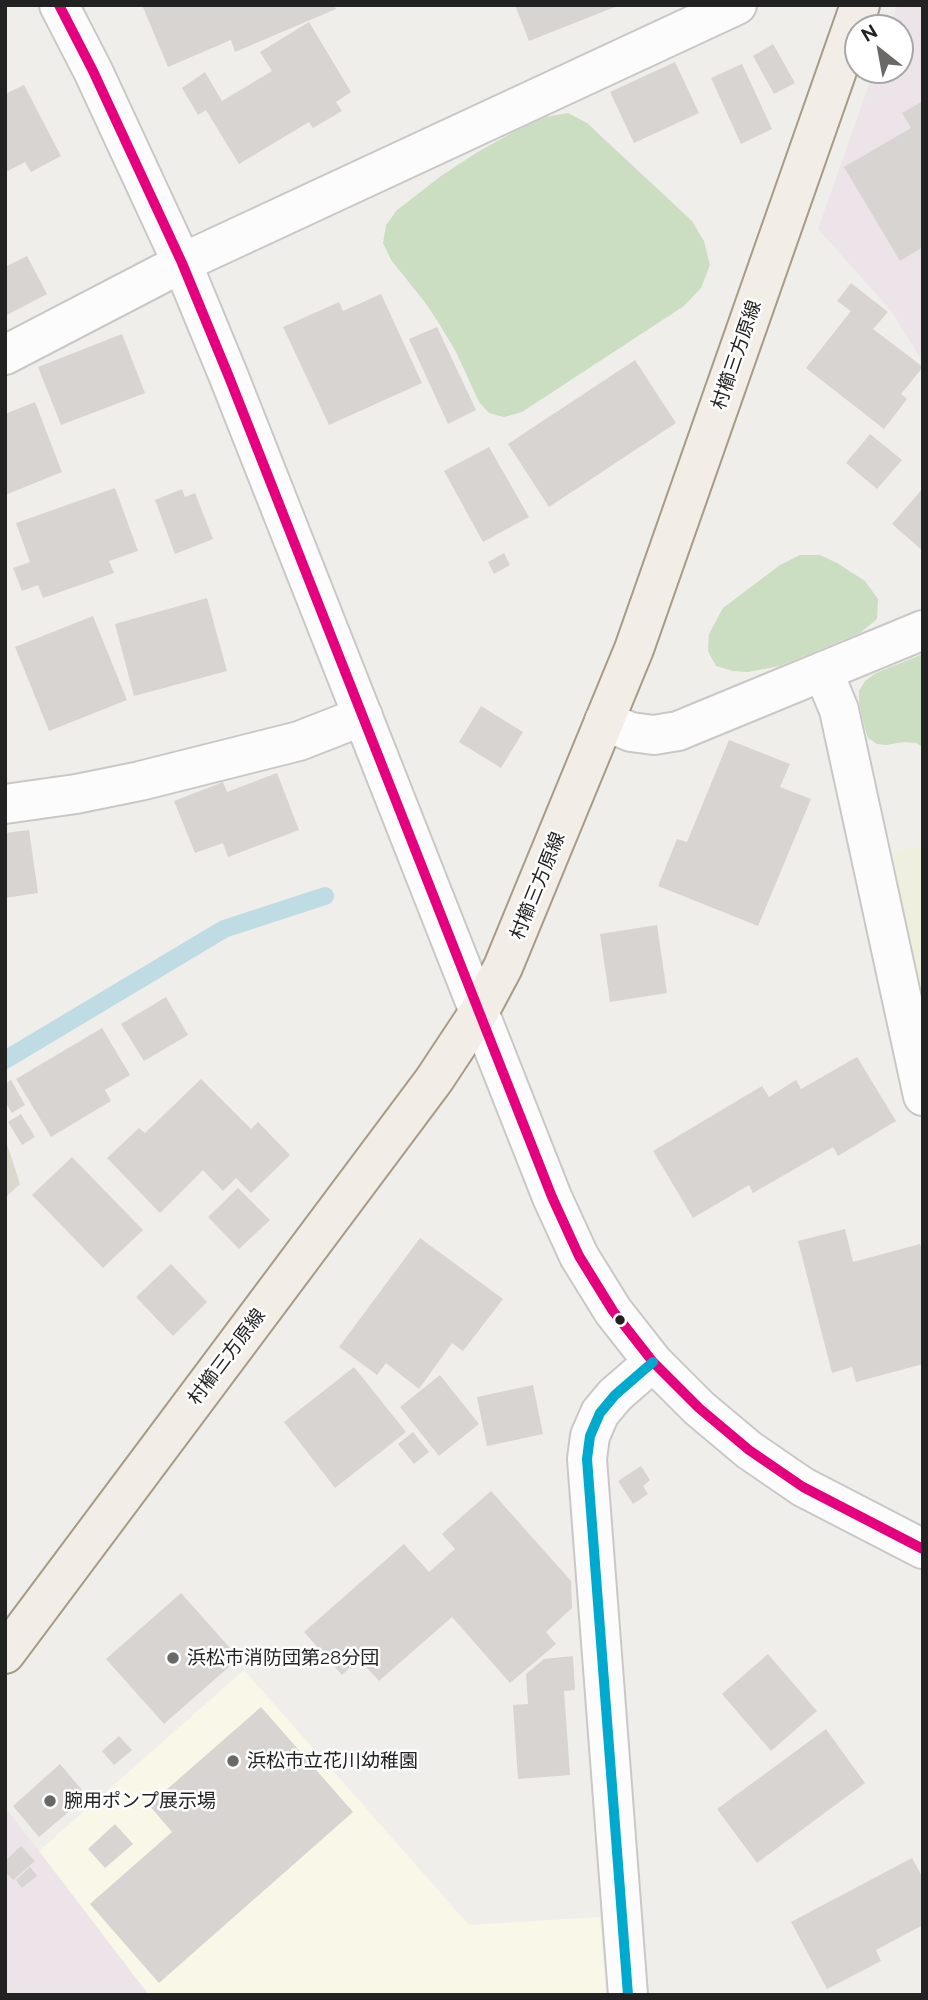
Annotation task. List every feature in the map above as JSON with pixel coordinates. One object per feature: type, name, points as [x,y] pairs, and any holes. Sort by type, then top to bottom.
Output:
[{"type":"main road","name":"村櫛三方原線","points":[[5,1654],[434,1080],[479,1012],[512,947],[634,649],[860,5]]},
{"type":"street","points":[[60,5],[182,263],[552,1197],[579,1256],[613,1311],[653,1362],[699,1408],[749,1450],[803,1487],[923,1549]]},
{"type":"street","points":[[5,355],[182,263],[733,6]]},
{"type":"street","points":[[604,721],[631,732],[654,735],[678,730],[923,630]]},
{"type":"street","points":[[823,671],[839,710],[920,1077]]},
{"type":"street","points":[[5,804],[140,781],[299,741],[363,716]]},
{"type":"street","points":[[628,1995],[587,1459],[590,1436],[600,1413],[615,1395],[653,1362]]},
{"type":"shaded area","points":[[897,5],[923,5],[923,363],[892,312],[818,229],[869,84],[914,84],[914,14],[894,14]]},
{"type":"shaded area","points":[[5,1138],[20,1184],[5,1198]]},
{"type":"shaded area","name":"浜松市立花川幼稚園","points":[[244,1670],[469,1925],[600,1917],[606,1995],[149,1995],[39,1851]]},
{"type":"shaded area","points":[[5,1807],[39,1851],[149,1995],[5,1995]]},
{"type":"green space","points":[[568,113],[587,123],[692,221],[704,241],[710,265],[701,288],[684,306],[522,412],[504,417],[489,413],[479,402],[440,325],[391,260],[383,243],[386,225],[397,210],[476,153],[546,117]]},
{"type":"green space","points":[[800,555],[820,555],[865,581],[878,599],[877,619],[860,633],[780,666],[748,672],[716,666],[708,651],[709,634],[723,608],[780,565]]},
{"type":"green space","points":[[923,654],[923,747],[904,742],[877,744],[868,738],[859,703],[859,691],[865,681],[876,673]]},
{"type":"green space","points":[[923,845],[923,1002],[891,852]]},
{"type":"building","points":[[142,5],[334,5],[336,9],[235,52],[231,40],[168,67]]},
{"type":"building","points":[[515,5],[620,5],[529,41]]},
{"type":"building","points":[[309,22],[351,92],[336,102],[342,111],[313,128],[309,122],[239,164],[206,110],[198,115],[182,88],[205,72],[222,101],[272,71],[260,52]]},
{"type":"building","points":[[773,44],[795,83],[774,94],[753,56]]},
{"type":"building","points":[[675,62],[699,113],[634,143],[610,92]]},
{"type":"building","points":[[742,64],[772,129],[741,144],[711,78]]},
{"type":"building","points":[[24,85],[61,156],[31,172],[25,162],[6,172],[5,94]]},
{"type":"building","points":[[923,101],[923,247],[900,261],[844,167],[911,128],[902,113]]},
{"type":"building","points":[[27,256],[47,294],[5,316],[5,267]]},
{"type":"building","points":[[851,283],[888,312],[873,329],[923,367],[901,394],[907,399],[884,429],[806,368],[851,311],[837,301]]},
{"type":"building","points":[[381,294],[422,383],[329,425],[283,327],[339,302],[343,311]]},
{"type":"building","points":[[437,327],[476,410],[448,424],[409,339]]},
{"type":"building","points":[[122,334],[145,393],[61,425],[38,367]]},
{"type":"building","points":[[635,360],[676,423],[549,507],[508,444]]},
{"type":"building","points":[[35,402],[62,472],[5,495],[5,414]]},
{"type":"building","points":[[870,434],[902,460],[877,489],[846,463]]},
{"type":"building","points":[[489,447],[529,517],[483,542],[444,471]]},
{"type":"building","points":[[115,488],[138,551],[109,561],[114,573],[43,598],[38,585],[22,591],[13,568],[30,562],[16,523]]},
{"type":"building","points":[[923,488],[923,551],[892,524]]},
{"type":"building","points":[[182,489],[185,497],[195,493],[213,539],[175,554],[155,500]]},
{"type":"building","points":[[504,553],[510,565],[494,574],[488,562]]},
{"type":"building","points":[[207,598],[227,671],[134,696],[115,624]]},
{"type":"building","points":[[93,616],[127,700],[49,731],[15,647]]},
{"type":"building","points":[[481,706],[523,732],[501,768],[459,742]]},
{"type":"building","points":[[729,740],[790,764],[780,787],[811,799],[758,926],[658,886],[677,839],[687,842]]},
{"type":"building","points":[[277,773],[299,830],[228,857],[223,843],[195,853],[174,801],[223,782],[227,792]]},
{"type":"building","points":[[29,830],[38,893],[5,898],[5,833]]},
{"type":"building","points":[[657,925],[667,993],[610,1002],[600,934]]},
{"type":"building","points":[[166,997],[188,1035],[144,1061],[121,1024]]},
{"type":"building","points":[[102,1028],[130,1075],[105,1090],[111,1101],[51,1137],[16,1079]]},
{"type":"building","points":[[857,1057],[896,1121],[838,1156],[833,1147],[753,1193],[749,1185],[693,1218],[653,1151],[762,1086],[769,1097],[796,1080],[801,1089]]},
{"type":"building","points":[[201,1079],[251,1129],[258,1122],[290,1155],[251,1193],[236,1178],[223,1191],[203,1170],[160,1213],[107,1158],[139,1128],[145,1133]]},
{"type":"building","points":[[11,1080],[25,1105],[12,1113],[5,1102],[5,1084]]},
{"type":"building","points":[[21,1114],[35,1137],[22,1145],[8,1122]]},
{"type":"building","points":[[72,1157],[143,1230],[103,1268],[32,1195]]},
{"type":"building","points":[[238,1188],[270,1220],[239,1249],[208,1217]]},
{"type":"building","points":[[845,1229],[853,1262],[920,1244],[923,1253],[923,1364],[856,1382],[852,1367],[832,1373],[798,1241]]},
{"type":"building","points":[[420,1238],[503,1299],[463,1351],[452,1343],[419,1389],[386,1363],[377,1375],[339,1347]]},
{"type":"building","points":[[171,1264],[207,1302],[173,1336],[136,1297]]},
{"type":"building","points":[[354,1367],[406,1432],[335,1488],[284,1422]]},
{"type":"building","points":[[440,1375],[479,1424],[439,1456],[400,1407]]},
{"type":"building","points":[[533,1385],[543,1434],[487,1446],[477,1397]]},
{"type":"building","points":[[413,1432],[429,1452],[414,1464],[398,1444]]},
{"type":"building","points":[[641,1466],[650,1480],[643,1486],[648,1494],[633,1504],[618,1481]]},
{"type":"building","points":[[491,1491],[571,1581],[572,1608],[546,1632],[556,1644],[510,1683],[452,1617],[379,1681],[359,1659],[342,1675],[304,1632],[404,1544],[429,1572],[455,1549],[442,1534]]},
{"type":"building","name":"浜松市消防団第28分団","points":[[181,1593],[239,1658],[164,1724],[106,1659]]},
{"type":"building","points":[[768,1654],[817,1711],[771,1751],[722,1694]]},
{"type":"building","points":[[573,1656],[575,1690],[564,1691],[570,1775],[518,1779],[513,1705],[528,1704],[526,1674],[544,1659]]},
{"type":"building","points":[[261,1707],[353,1812],[159,1983],[90,1904],[172,1832],[149,1805]]},
{"type":"building","points":[[826,1729],[865,1783],[757,1863],[717,1809]]},
{"type":"building","points":[[119,1736],[132,1750],[114,1765],[102,1751]]},
{"type":"building","name":"腕用ポンプ展示場","points":[[60,1764],[87,1796],[39,1837],[13,1806]]},
{"type":"building","points":[[115,1824],[133,1844],[105,1868],[88,1849]]},
{"type":"building","points":[[21,1846],[35,1861],[13,1880],[5,1872],[5,1861]]},
{"type":"building","points":[[912,1858],[923,1878],[923,1925],[876,1950],[881,1961],[827,1989],[791,1922]]},
{"type":"building","points":[[30,1867],[37,1876],[22,1888],[16,1880]]},
{"type":"waterway","points":[[5,1060],[224,929],[325,896]]},
{"type":"transit line","points":[[59,5],[93,71],[182,263],[552,1197],[579,1256],[613,1311],[653,1362],[699,1408],[749,1450],[803,1487],[923,1549]]},
{"type":"transit line","points":[[628,1995],[587,1459],[590,1436],[600,1413],[615,1395],[653,1362]]},
{"type":"place","name":"浜松市消防団第28分団","points":[[173,1658]]},
{"type":"place","name":"浜松市立花川幼稚園","points":[[233,1761]]},
{"type":"place","name":"腕用ポンプ展示場","points":[[50,1801]]}]
